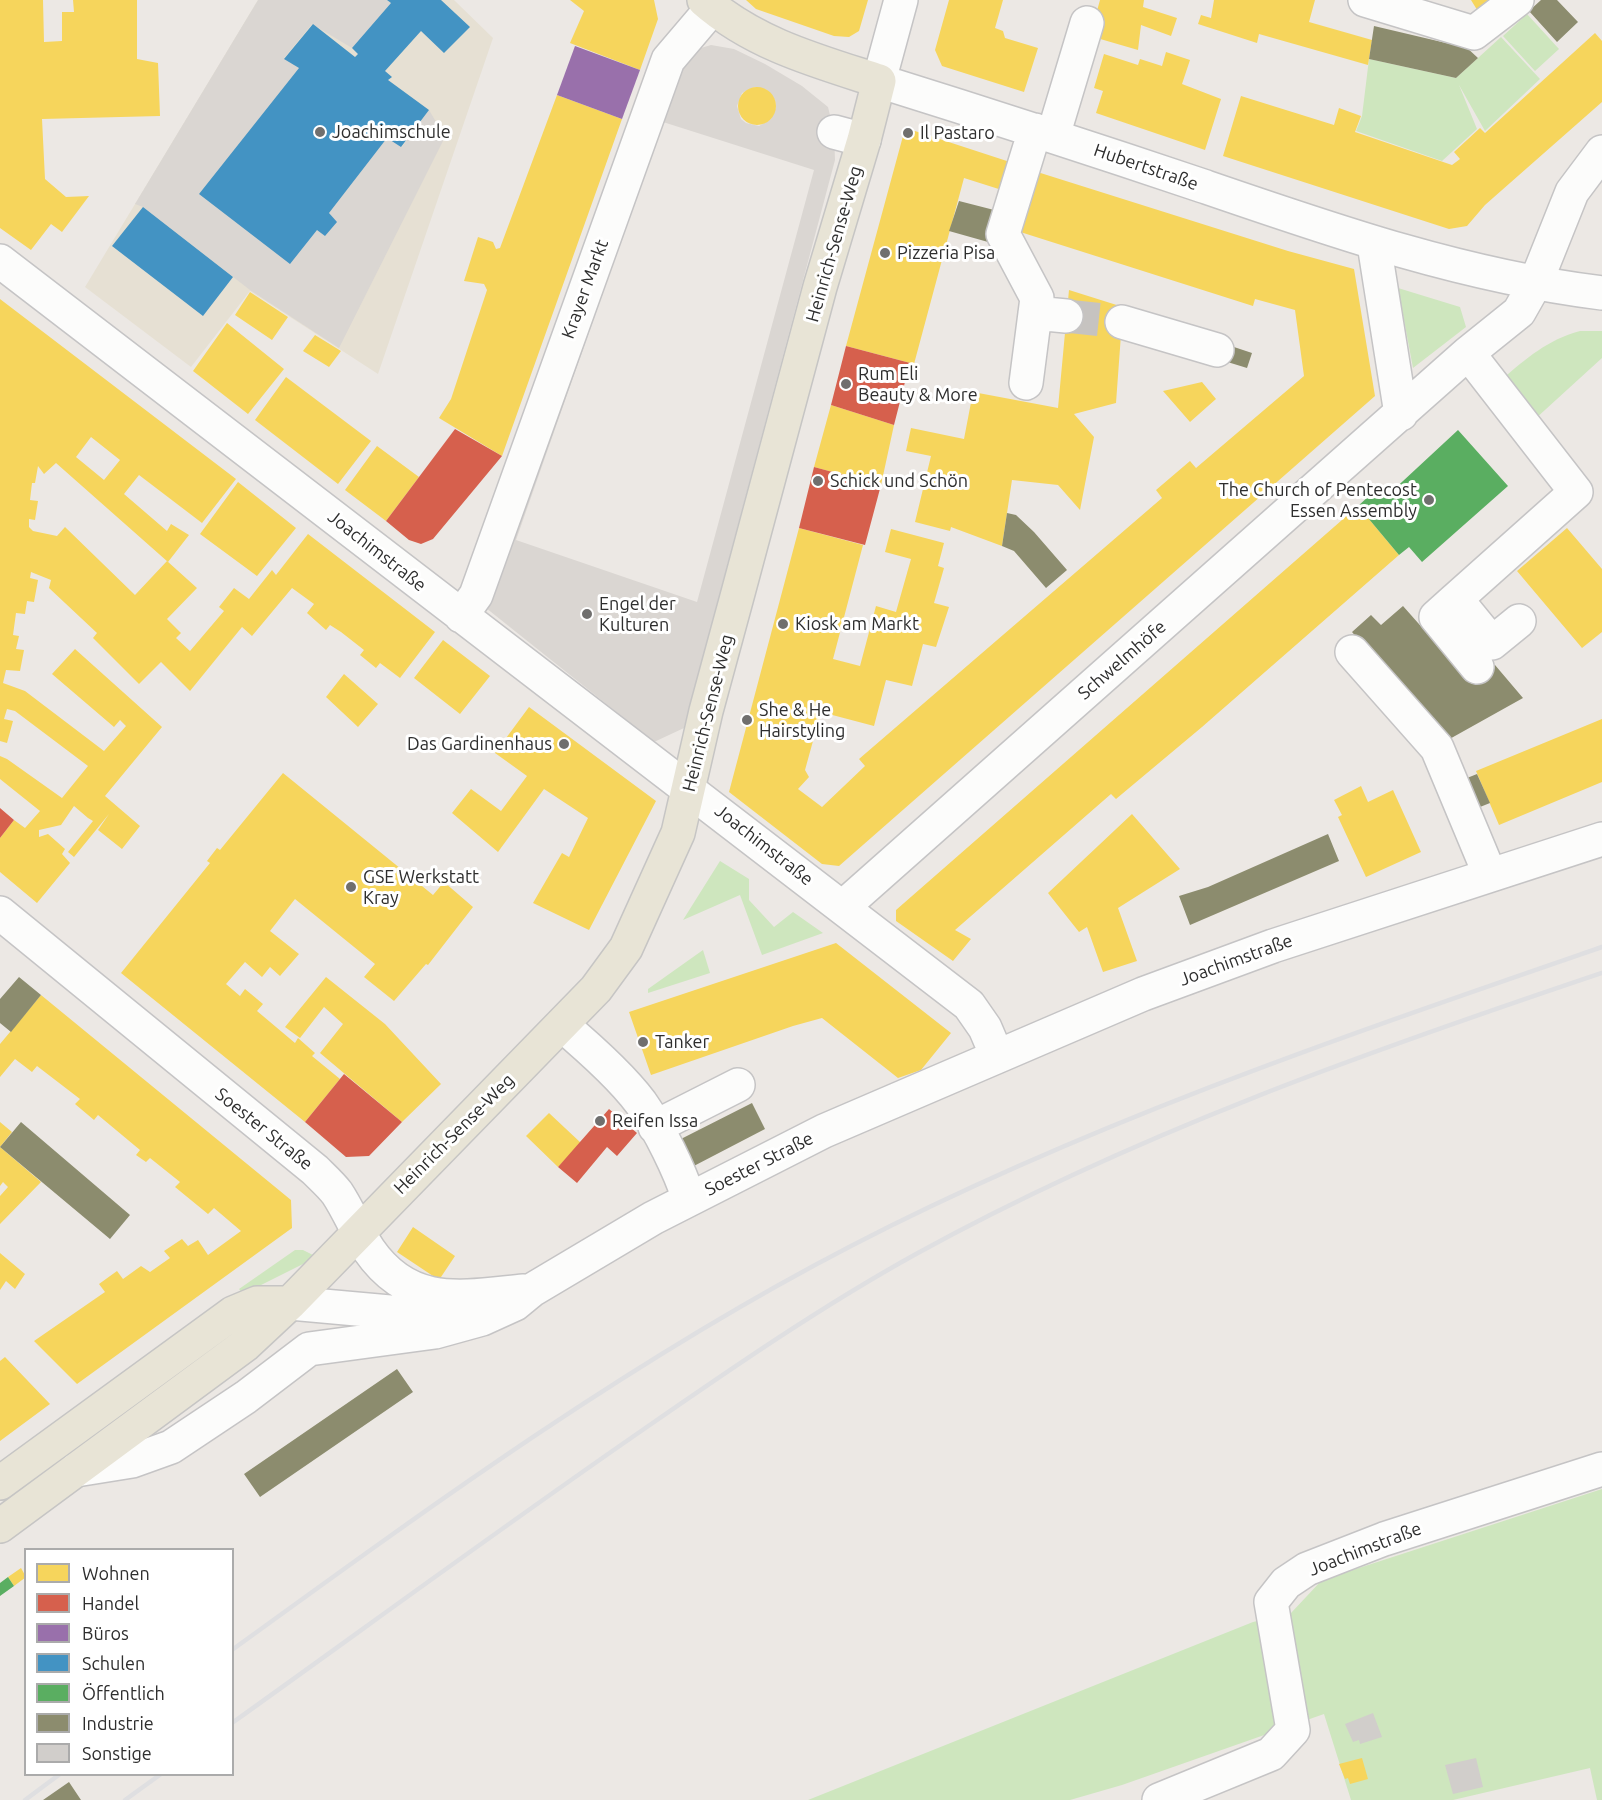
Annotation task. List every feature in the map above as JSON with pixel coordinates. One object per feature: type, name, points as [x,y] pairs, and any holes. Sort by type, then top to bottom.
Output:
[{"type":"main road","name":"Hubertstraße","points":[[708,4],[755,36],[784,49],[879,81]]},
{"type":"main road","name":"Heinrich-Sense-Weg","points":[[0,1526],[245,1345],[290,1303],[358,1230],[596,989],[626,948],[673,849],[706,711],[814,309],[849,136],[879,81]]},
{"type":"main road","points":[[0,1483],[233,1313],[257,1303],[290,1303]]},
{"type":"street","name":"Heinrich-Sense-Weg","points":[[879,81],[902,0]]},
{"type":"street","points":[[1365,0],[1474,33],[1517,0]]},
{"type":"street","points":[[708,4],[711,45]]},
{"type":"street","name":"Krayer Markt","points":[[461,616],[476,595],[668,60],[708,4]]},
{"type":"street","points":[[1026,382],[1051,315],[1037,298],[1003,234],[1087,22]]},
{"type":"street","name":"Hubertstraße","points":[[879,81],[1044,133],[1374,244],[1460,267],[1602,293]]},
{"type":"street","name":"Schwelmhöfe","points":[[844,906],[1468,353],[1519,312],[1536,282],[1572,192],[1602,152]]},
{"type":"street","points":[[1374,244],[1401,414]]},
{"type":"street","name":"Joachimstraße","points":[[0,261],[461,616],[844,906],[969,1005],[985,1028],[997,1056],[1154,990],[1273,946],[1602,839]]},
{"type":"street","points":[[1122,322],[1216,350]]},
{"type":"street","points":[[1468,353],[1576,492],[1436,617],[1477,667]]},
{"type":"street","points":[[1456,599],[1492,643],[1519,621]]},
{"type":"street","points":[[1352,652],[1437,748],[1490,874]]},
{"type":"street","name":"Soester Straße","points":[[0,913],[315,1170],[336,1192],[384,1268],[399,1280],[421,1292],[452,1298],[532,1290]]},
{"type":"street","points":[[562,1024],[641,1103],[682,1178],[689,1199]]},
{"type":"street","name":"Soester Straße","points":[[340,1343],[435,1332],[482,1320],[515,1304],[532,1290],[689,1199],[824,1131],[997,1056]]},
{"type":"street","points":[[654,1127],[738,1085]]},
{"type":"street","name":"Soester Straße","points":[[290,1303],[423,1315],[458,1312],[532,1290]]},
{"type":"street","name":"Heinrich-Sense-Weg","points":[[76,1470],[132,1461],[171,1447],[246,1397],[309,1349],[340,1343]]},
{"type":"street","name":"Joachimstraße","points":[[1159,1800],[1271,1754],[1293,1730],[1271,1602],[1286,1583],[1307,1569],[1384,1539],[1602,1469]]},
{"type":"shaded area","name":"Joachimschule","points":[[258,0],[454,0],[493,38],[378,374],[250,291],[191,367],[85,287]]},
{"type":"shaded area","points":[[258,0],[387,0],[391,3],[352,48],[312,24],[284,58],[299,68],[199,194],[317,230],[336,222],[329,213],[387,138],[402,147],[429,110],[445,137],[339,348],[250,290],[143,207],[135,204]]},
{"type":"shaded area","points":[[711,45],[734,49],[802,86],[828,107],[834,132],[835,160],[684,728],[654,742],[486,608],[678,66],[691,51]],"holes":[[[754,87],[767,90],[775,100],[776,107],[771,119],[759,126],[746,123],[741,119],[737,106],[742,93]],[[663,122],[814,170],[697,602],[516,540]]]},
{"type":"green space","points":[[1527,14],[1559,49],[1535,71],[1503,36]]},
{"type":"green space","points":[[1501,37],[1540,79],[1485,131],[1459,85],[1477,129],[1442,161],[1356,131],[1362,116],[1369,59],[1456,78]]},
{"type":"green space","points":[[1398,288],[1460,307],[1466,327],[1413,368]]},
{"type":"green space","points":[[1580,331],[1602,331],[1602,358],[1534,420],[1501,380],[1547,345]]},
{"type":"green space","points":[[720,861],[749,879],[749,900],[774,927],[793,912],[823,933],[762,955],[740,895],[683,920]]},
{"type":"green space","points":[[703,950],[710,973],[648,993],[648,989]]},
{"type":"green space","points":[[295,1250],[303,1250],[317,1257],[243,1294],[239,1289]]},
{"type":"green space","points":[[1602,1489],[1602,1800],[1597,1800],[1590,1768],[1453,1800],[1351,1800],[1324,1714],[1122,1785],[1070,1800],[808,1800],[1253,1622],[1291,1613],[1322,1580]]},
{"type":"building: Wohnen","points":[[0,0],[43,0],[44,42],[62,41],[62,12],[74,12],[73,0],[137,0],[137,59],[158,63],[160,116],[42,119],[45,179],[66,197],[89,196],[62,232],[51,224],[31,250],[0,228]]},
{"type":"building: Wohnen","points":[[570,0],[654,0],[658,19],[640,70],[570,43],[584,11]]},
{"type":"building: Wohnen","points":[[746,0],[868,0],[859,31],[849,37],[834,36],[756,9]]},
{"type":"building: Wohnen","points":[[949,0],[1003,0],[995,28],[1003,31],[1005,38],[1038,48],[1024,92],[942,66],[935,50]]},
{"type":"building: Wohnen","points":[[1100,0],[1144,0],[1143,7],[1177,18],[1171,36],[1141,25],[1138,50],[1090,36]]},
{"type":"building: Wohnen","points":[[1214,0],[1315,0],[1309,22],[1372,40],[1368,65],[1259,34],[1257,43],[1198,24],[1201,15],[1211,18]]},
{"type":"building: Wohnen","points":[[1471,0],[1501,0],[1479,13]]},
{"type":"building: Wohnen","points":[[1595,33],[1602,41],[1602,102],[1485,205],[1467,226],[1449,229],[1223,156],[1241,96],[1334,125],[1339,108],[1361,116],[1355,132],[1452,165],[1460,159],[1454,152],[1480,128],[1485,133]]},
{"type":"building: Wohnen","points":[[1166,52],[1190,60],[1182,84],[1221,99],[1205,150],[1096,113],[1103,91],[1094,88],[1104,54],[1138,65],[1140,59],[1162,66]]},
{"type":"building: Wohnen","points":[[757,87],[771,92],[776,106],[771,120],[757,125],[743,120],[738,106],[743,92]]},
{"type":"building: Wohnen","points":[[557,95],[622,119],[502,456],[439,418],[451,399],[487,290],[484,284],[464,281],[478,237],[493,242],[496,249],[500,248]]},
{"type":"building: Wohnen","points":[[915,131],[1013,163],[1005,191],[964,178],[914,364],[846,346],[903,136]]},
{"type":"building: Wohnen","points":[[1031,170],[1288,251],[1354,269],[1375,396],[839,866],[822,864],[729,792],[799,528],[863,545],[833,659],[860,666],[876,606],[896,612],[911,559],[885,552],[891,529],[944,543],[938,566],[944,568],[934,603],[949,607],[936,647],[923,644],[912,686],[886,680],[874,726],[821,712],[805,770],[809,777],[798,789],[822,807],[865,766],[859,759],[1162,498],[1156,490],[1190,461],[1196,468],[1304,376],[1295,310],[1255,299],[1253,306],[1014,230]]},
{"type":"building: Wohnen","points":[[1069,290],[1123,307],[1116,403],[1074,414],[1094,437],[1080,510],[1058,485],[1012,480],[1002,546],[951,527],[950,531],[915,522],[931,456],[906,451],[911,428],[964,439],[973,392],[1058,408]]},
{"type":"building: Wohnen","points":[[250,292],[288,317],[272,340],[235,315]]},
{"type":"building: Wohnen","points":[[0,299],[236,479],[202,523],[139,475],[124,494],[167,531],[171,524],[189,535],[168,562],[197,588],[167,619],[181,633],[176,638],[190,651],[224,611],[219,607],[234,588],[249,599],[272,570],[276,575],[308,534],[435,632],[400,678],[380,663],[376,668],[360,655],[364,650],[341,632],[330,625],[326,630],[307,613],[314,604],[292,588],[252,636],[242,627],[190,691],[161,662],[139,684],[93,638],[97,633],[49,588],[51,580],[31,572],[30,578],[38,580],[34,602],[27,601],[25,614],[16,613],[13,635],[19,636],[16,649],[24,650],[20,671],[6,670],[3,683],[25,691],[104,751],[126,726],[120,720],[114,727],[52,674],[75,649],[162,727],[105,796],[140,826],[122,849],[98,830],[109,814],[74,857],[68,852],[93,821],[74,806],[61,825],[39,830],[39,837],[48,834],[65,849],[62,854],[70,863],[37,903],[0,872],[0,838],[14,820],[25,828],[40,811],[0,779],[0,756],[62,798],[88,766],[15,711],[7,709],[4,719],[13,721],[7,743],[0,741]],"holes":[[[91,437],[120,460],[104,480],[76,457]],[[56,463],[167,561],[135,595],[65,527],[57,536],[33,531],[29,527],[29,519],[35,520],[38,501],[30,500],[32,483],[35,483],[38,466],[44,474]]]},
{"type":"building: Wohnen","points":[[227,323],[284,369],[248,414],[193,371]]},
{"type":"building: Wohnen","points":[[315,335],[341,351],[329,367],[303,351]]},
{"type":"building: Wohnen","points":[[286,377],[371,441],[338,484],[255,420]]},
{"type":"building: Wohnen","points":[[1202,382],[1216,399],[1190,422],[1163,391]]},
{"type":"building: Wohnen","points":[[831,405],[894,425],[881,485],[814,467]]},
{"type":"building: Wohnen","points":[[377,446],[419,477],[386,521],[345,490]]},
{"type":"building: Wohnen","points":[[238,482],[296,528],[257,576],[200,534]]},
{"type":"building: Wohnen","points":[[1358,506],[1399,555],[1202,727],[1116,799],[1111,794],[955,930],[971,939],[953,961],[896,921],[896,910]]},
{"type":"building: Wohnen","points":[[1567,528],[1602,569],[1602,632],[1582,648],[1517,571]]},
{"type":"building: Wohnen","points":[[443,640],[490,676],[460,714],[414,678]]},
{"type":"building: Wohnen","points":[[344,674],[378,704],[358,727],[326,697]]},
{"type":"building: Wohnen","points":[[529,707],[656,801],[589,930],[533,903],[562,853],[569,857],[588,818],[544,789],[498,852],[452,813],[471,789],[501,811],[527,776],[495,753]]},
{"type":"building: Wohnen","points":[[1602,719],[1602,782],[1499,825],[1476,771]]},
{"type":"building: Wohnen","points":[[283,773],[433,895],[444,882],[473,907],[428,965],[426,964],[394,1001],[364,977],[375,964],[295,899],[270,931],[299,954],[280,976],[270,967],[262,977],[245,962],[226,984],[240,996],[245,989],[263,1004],[257,1011],[295,1043],[298,1038],[315,1053],[312,1056],[340,1079],[305,1122],[121,973],[210,863],[207,861],[217,848],[220,850]]},
{"type":"building: Wohnen","points":[[1361,786],[1368,802],[1393,790],[1421,852],[1366,877],[1338,817],[1342,815],[1334,800]]},
{"type":"building: Wohnen","points":[[1132,814],[1180,869],[1118,908],[1137,961],[1103,972],[1087,927],[1079,932],[1048,893]]},
{"type":"building: Wohnen","points":[[836,943],[951,1033],[921,1070],[898,1078],[822,1018],[651,1075],[629,1012]]},
{"type":"building: Wohnen","points":[[326,977],[385,1024],[441,1084],[402,1122],[320,1053],[343,1024],[324,1007],[300,1038],[285,1027]]},
{"type":"building: Wohnen","points":[[41,995],[291,1200],[292,1228],[77,1384],[34,1341],[105,1292],[99,1284],[117,1271],[123,1279],[141,1266],[150,1272],[170,1258],[164,1251],[182,1239],[188,1246],[198,1240],[208,1255],[241,1231],[214,1208],[208,1214],[175,1187],[180,1182],[150,1158],[146,1162],[136,1155],[140,1150],[98,1115],[94,1120],[75,1104],[80,1099],[37,1066],[32,1072],[15,1059],[0,1077],[0,1044]]},
{"type":"building: Wohnen","points":[[549,1113],[581,1143],[558,1167],[526,1136]]},
{"type":"building: Wohnen","points":[[0,1122],[12,1132],[0,1147]]},
{"type":"building: Wohnen","points":[[0,1147],[41,1182],[0,1224],[0,1196],[8,1187],[3,1182],[0,1186]]},
{"type":"building: Wohnen","points":[[413,1227],[455,1256],[439,1280],[397,1252]]},
{"type":"building: Wohnen","points":[[0,1253],[25,1274],[15,1289],[6,1281],[0,1290]]},
{"type":"building: Wohnen","points":[[5,1357],[50,1404],[0,1441],[0,1361]]},
{"type":"building: Wohnen","points":[[21,1568],[24,1573],[24,1578],[14,1586],[8,1577]]},
{"type":"building: Wohnen","points":[[1362,1758],[1368,1779],[1350,1784],[1348,1778],[1345,1779],[1339,1764]]},
{"type":"building: Handel","points":[[846,346],[914,364],[909,383],[905,382],[894,425],[831,405]]},
{"type":"building: Handel","points":[[455,429],[502,456],[433,539],[421,544],[409,540],[386,521]]},
{"type":"building: Handel","points":[[814,467],[881,485],[865,545],[799,528]]},
{"type":"building: Handel","points":[[0,808],[14,820],[0,838]]},
{"type":"building: Handel","points":[[344,1074],[402,1122],[369,1156],[346,1157],[305,1122]]},
{"type":"building: Handel","points":[[609,1109],[637,1133],[617,1156],[607,1147],[577,1183],[558,1167]]},
{"type":"building: Büros","points":[[575,46],[640,70],[622,119],[557,95]]},
{"type":"building: Schulen","points":[[387,0],[441,0],[470,27],[444,53],[421,31],[385,71],[392,77],[388,80],[429,110],[401,147],[387,138],[329,213],[337,222],[325,236],[317,230],[290,264],[199,194],[299,68],[284,59],[313,24],[355,57],[358,54],[352,48],[391,3]]},
{"type":"building: Schulen","points":[[143,207],[233,277],[203,316],[112,246]]},
{"type":"building: Öffentlich","name":"The Church of Pentecost Essen Assembly","points":[[1458,430],[1508,486],[1422,562],[1409,547],[1399,555],[1358,506],[1381,485],[1389,494]]},
{"type":"building: Öffentlich","points":[[8,1577],[14,1586],[0,1596],[0,1583]]},
{"type":"building: Industrie","points":[[1541,0],[1557,0],[1578,22],[1557,42],[1529,11]]},
{"type":"building: Industrie","points":[[1374,26],[1465,46],[1478,58],[1456,78],[1369,59]]},
{"type":"building: Industrie","points":[[959,201],[998,211],[988,242],[949,231]]},
{"type":"building: Industrie","points":[[1225,344],[1252,353],[1247,368],[1221,360]]},
{"type":"building: Industrie","points":[[1007,513],[1016,515],[1034,532],[1067,570],[1046,588],[1014,551],[1002,546]]},
{"type":"building: Industrie","points":[[1403,606],[1472,684],[1495,665],[1523,698],[1446,741],[1352,632],[1371,615],[1381,625]]},
{"type":"building: Industrie","points":[[1477,774],[1490,803],[1475,809],[1462,780]]},
{"type":"building: Industrie","points":[[1328,834],[1339,861],[1190,925],[1179,896],[1208,887]]},
{"type":"building: Industrie","points":[[19,977],[41,995],[11,1032],[0,1023],[0,999]]},
{"type":"building: Industrie","points":[[752,1103],[765,1129],[690,1168],[677,1141]]},
{"type":"building: Industrie","points":[[21,1122],[130,1215],[110,1239],[0,1147]]},
{"type":"building: Industrie","points":[[397,1369],[413,1392],[260,1497],[244,1474]]},
{"type":"building: Industrie","points":[[69,1782],[81,1800],[43,1800]]},
{"type":"building: Sonstige","points":[[1373,1713],[1382,1737],[1360,1744],[1359,1740],[1353,1742],[1345,1724]]},
{"type":"building: Sonstige","points":[[1476,1758],[1483,1787],[1453,1794],[1445,1765]]},
{"type":"tunnel","points":[[1066,316],[1122,322]]},
{"type":"railway","points":[[234,1649],[534,1436],[690,1337],[769,1290],[851,1246],[942,1201],[1127,1120],[1411,1013],[1602,947]]},
{"type":"railway","points":[[234,1722],[710,1383],[812,1316],[916,1254],[998,1211],[1167,1133],[1339,1065],[1602,973]]},
{"type":"railway","points":[[25,1800],[57,1776]]},
{"type":"railway","points":[[125,1800],[158,1776]]},
{"type":"place","name":"Joachimschule","points":[[320,132]]},
{"type":"place","name":"Il Pastaro","points":[[908,133]]},
{"type":"place","name":"Pizzeria Pisa","points":[[885,253]]},
{"type":"place","name":"Rum Eli Beauty & More","points":[[846,384]]},
{"type":"place","name":"Schick und Schön","points":[[818,481]]},
{"type":"place","name":"The Church of Pentecost Essen Assembly","points":[[1429,500]]},
{"type":"place","name":"Engel der Kulturen","points":[[587,614]]},
{"type":"place","name":"Kiosk am Markt","points":[[783,624]]},
{"type":"place","name":"She & He Hairstyling","points":[[747,720]]},
{"type":"place","name":"Das Gardinenhaus","points":[[564,744]]},
{"type":"place","name":"GSE Werkstatt Kray","points":[[351,887]]},
{"type":"place","name":"Tanker","points":[[643,1042]]},
{"type":"place","name":"Reifen Issa","points":[[600,1121]]}]
